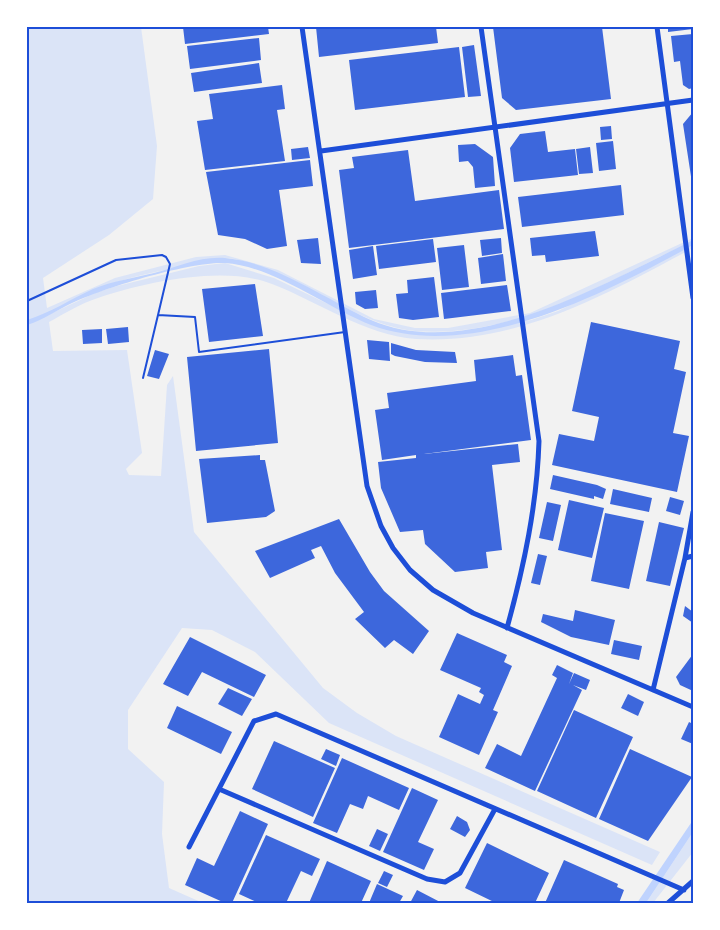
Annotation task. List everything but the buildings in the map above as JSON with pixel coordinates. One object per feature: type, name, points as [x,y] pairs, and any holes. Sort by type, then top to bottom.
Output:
[{"type":"street","points":[[302,27],[367,486],[381,526],[410,570],[454,604],[693,707]]},
{"type":"street","points":[[482,27],[539,441],[538,471],[527,549],[507,628]]},
{"type":"street","points":[[657,27],[693,298]]},
{"type":"street","points":[[321,151],[496,125],[693,100]]},
{"type":"street","points":[[653,690],[686,558],[693,512]]},
{"type":"street","points":[[686,558],[693,556]]},
{"type":"street","points":[[189,847],[254,721],[276,714],[684,890]]},
{"type":"street","points":[[219,789],[426,879],[445,882],[460,873],[495,808]]},
{"type":"street","points":[[668,903],[693,882]]},
{"type":"lane","points":[[27,301],[100,265],[126,257],[166,256],[170,264],[143,378]]},
{"type":"lane","points":[[158,315],[195,316],[199,352],[345,332]]},
{"type":"shaded area","points":[[27,27],[141,27],[157,146],[153,199],[109,235],[43,278],[47,308],[115,278],[196,257],[225,255],[278,270],[374,319],[415,328],[448,328],[530,313],[693,238],[627,273],[559,304],[524,317],[488,326],[452,331],[415,331],[396,328],[361,315],[294,280],[230,258],[214,259],[113,283],[80,296],[48,315],[95,293],[117,286],[199,266],[225,263],[274,278],[372,325],[391,330],[449,335],[531,320],[558,311],[693,245],[693,248],[628,282],[560,313],[490,334],[453,339],[416,339],[378,331],[360,325],[272,284],[253,278],[231,276],[185,278],[139,286],[92,300],[49,322],[53,351],[127,350],[142,453],[126,469],[129,475],[161,476],[167,385],[173,376],[194,532],[323,688],[357,713],[396,736],[660,852],[652,865],[329,723],[255,652],[212,630],[182,628],[128,710],[128,749],[164,782],[162,834],[169,888],[203,903],[27,903]]},
{"type":"shaded area","points":[[693,832],[693,852],[653,903],[646,903]]},
{"type":"water","points":[[693,240],[693,245],[658,264],[580,301],[538,317],[495,329],[452,335],[411,334],[371,325],[281,279],[243,266],[225,263],[191,266],[125,283],[86,297],[27,325],[27,320],[101,286],[198,260],[225,258],[244,261],[282,274],[371,320],[409,331],[450,332],[493,325],[579,296]]},
{"type":"water","points":[[693,820],[693,832],[646,903],[637,903]]}]
